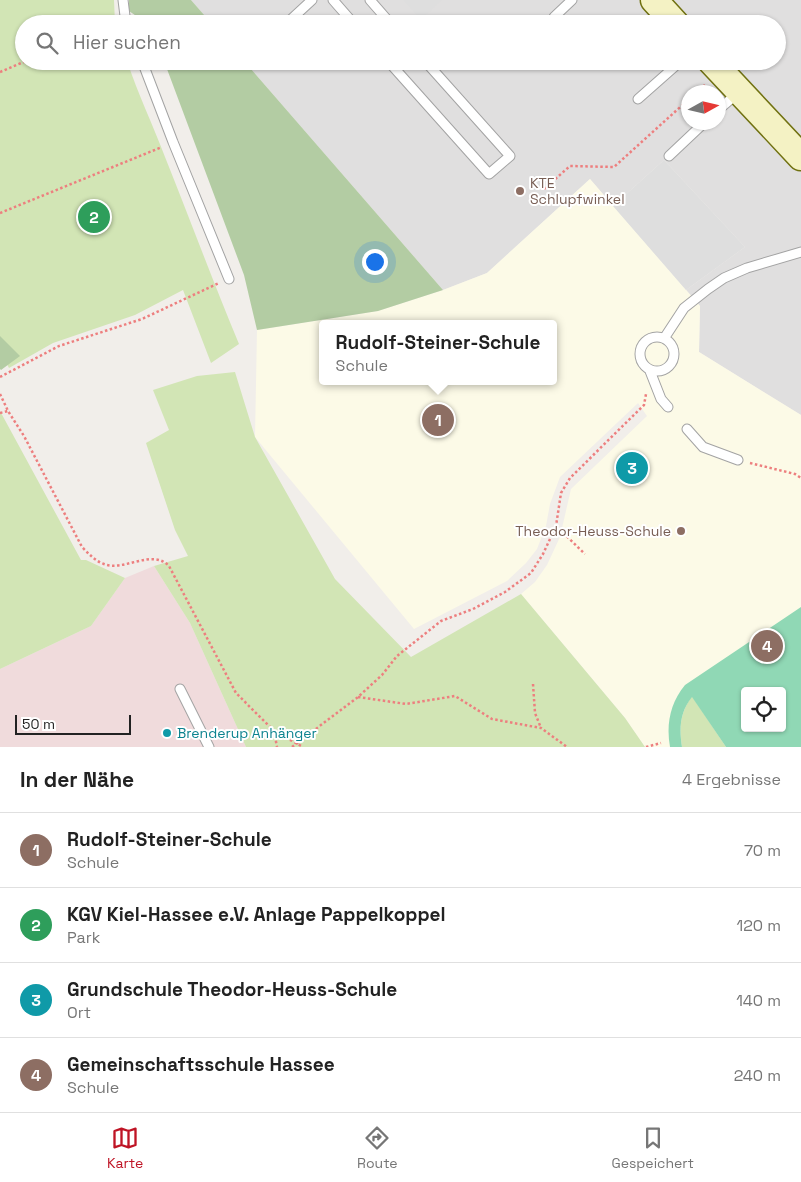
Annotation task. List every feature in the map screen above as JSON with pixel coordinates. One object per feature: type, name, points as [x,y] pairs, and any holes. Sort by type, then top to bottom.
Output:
[{"type":"street","points":[[654,0],[668,15]]},
{"type":"street","points":[[719,70],[801,157]]},
{"type":"lane","points":[[123,0],[125,15]]},
{"type":"lane","points":[[296,15],[312,0]]},
{"type":"lane","points":[[333,0],[346,15]]},
{"type":"lane","points":[[370,0],[383,15]]},
{"type":"lane","points":[[556,15],[572,0]]},
{"type":"lane","points":[[145,70],[229,279]]},
{"type":"lane","points":[[396,70],[489,174],[510,156],[433,70]]},
{"type":"lane","points":[[638,99],[671,70]]},
{"type":"lane","points":[[726,103],[739,91]]},
{"type":"lane","points":[[669,156],[697,130]]},
{"type":"lane","points":[[664,337],[684,308],[724,278],[747,268],[801,252]]},
{"type":"lane","points":[[650,371],[659,372],[667,368],[674,359],[672,346],[664,337],[655,336],[645,341],[639,351],[641,364],[650,371],[661,398],[668,407]]},
{"type":"lane","points":[[687,429],[703,447],[738,460]]},
{"type":"lane","points":[[180,689],[209,747]]},
{"type":"path","points":[[0,72],[15,66]]},
{"type":"path","points":[[544,189],[570,166],[614,167],[681,106]]},
{"type":"path","points":[[0,214],[173,142]]},
{"type":"path","points":[[0,377],[59,346],[142,319],[229,279]]},
{"type":"path","points":[[292,747],[358,697],[382,675],[397,656],[441,621],[473,609],[505,592],[530,574],[543,554],[556,526],[561,493],[570,478],[644,405],[650,371]]},
{"type":"path","points":[[0,394],[82,547],[92,558],[105,565],[118,565],[152,559],[164,562],[168,566],[236,693],[274,731],[303,747]]},
{"type":"path","points":[[0,413],[8,411]]},
{"type":"path","points":[[738,460],[795,474],[801,478]]},
{"type":"path","points":[[556,526],[585,554]]},
{"type":"path","points":[[533,684],[535,713],[541,728]]},
{"type":"path","points":[[358,697],[406,704],[455,696],[492,719],[541,728],[567,747]]},
{"type":"path","points":[[274,731],[277,747]]},
{"type":"path","points":[[646,747],[661,743]]},
{"type":"shaded area","points":[[191,0],[801,0],[801,415],[699,352],[700,306],[686,290],[745,247],[664,160],[613,206],[590,179],[487,273],[443,290],[252,70],[786,70],[786,15],[204,15]]},
{"type":"shaded area","points":[[403,0],[442,0],[426,15],[416,15]]},
{"type":"shaded area","points":[[664,160],[745,247],[686,290],[613,206]]},
{"type":"shaded area","points":[[590,179],[700,306],[699,352],[801,415],[801,747],[645,747],[625,718],[521,594],[535,582],[547,565],[560,537],[571,489],[647,416],[638,403],[560,477],[550,504],[546,526],[537,549],[526,563],[507,581],[414,629],[255,437],[257,330],[319,320],[319,385],[557,385],[557,320],[321,320],[378,311],[443,290],[487,273]]},
{"type":"shaded area","points":[[154,566],[190,623],[246,747],[0,747],[0,669],[91,626],[125,578]]},
{"type":"green space","points":[[0,0],[114,0],[115,15],[15,15],[15,70],[130,70],[239,344],[211,363],[183,290],[135,315],[53,343],[9,368],[0,351]]},
{"type":"green space","points":[[129,0],[191,0],[204,15],[135,15],[129,11]]},
{"type":"green space","points":[[167,70],[252,70],[443,290],[378,311],[257,330],[244,275]]},
{"type":"green space","points":[[0,336],[20,356],[1,370],[0,369]]},
{"type":"green space","points":[[235,372],[255,437],[335,579],[411,657],[521,594],[625,718],[645,747],[246,747],[190,623],[154,566],[188,556],[175,530],[146,443],[169,430],[153,390],[197,376]]},
{"type":"green space","points":[[0,411],[81,560],[86,560],[125,578],[91,626],[0,669]]},
{"type":"green space","points":[[801,607],[801,747],[726,747],[692,697],[685,708],[681,720],[682,747],[670,747],[670,714],[685,685]]},
{"type":"green space","points":[[692,696],[726,747],[682,747],[681,720]]},
{"type":"place","name":"KTE Schlupfwinkel","points":[[520,191]]},
{"type":"place","name":"KGV Kiel-Hassee e.V. Anlage Pappelkoppel","points":[[94,217]]},
{"type":"place","name":"Rudolf-Steiner-Schule","points":[[438,420]]},
{"type":"place","name":"Grundschule Theodor-Heuss-Schule","points":[[632,468]]},
{"type":"place","name":"Theodor-Heuss-Schule","points":[[681,531]]},
{"type":"place","name":"Gemeinschaftsschule Hassee","points":[[767,646]]},
{"type":"place","name":"Brenderup Anhänger","points":[[167,733]]}]
